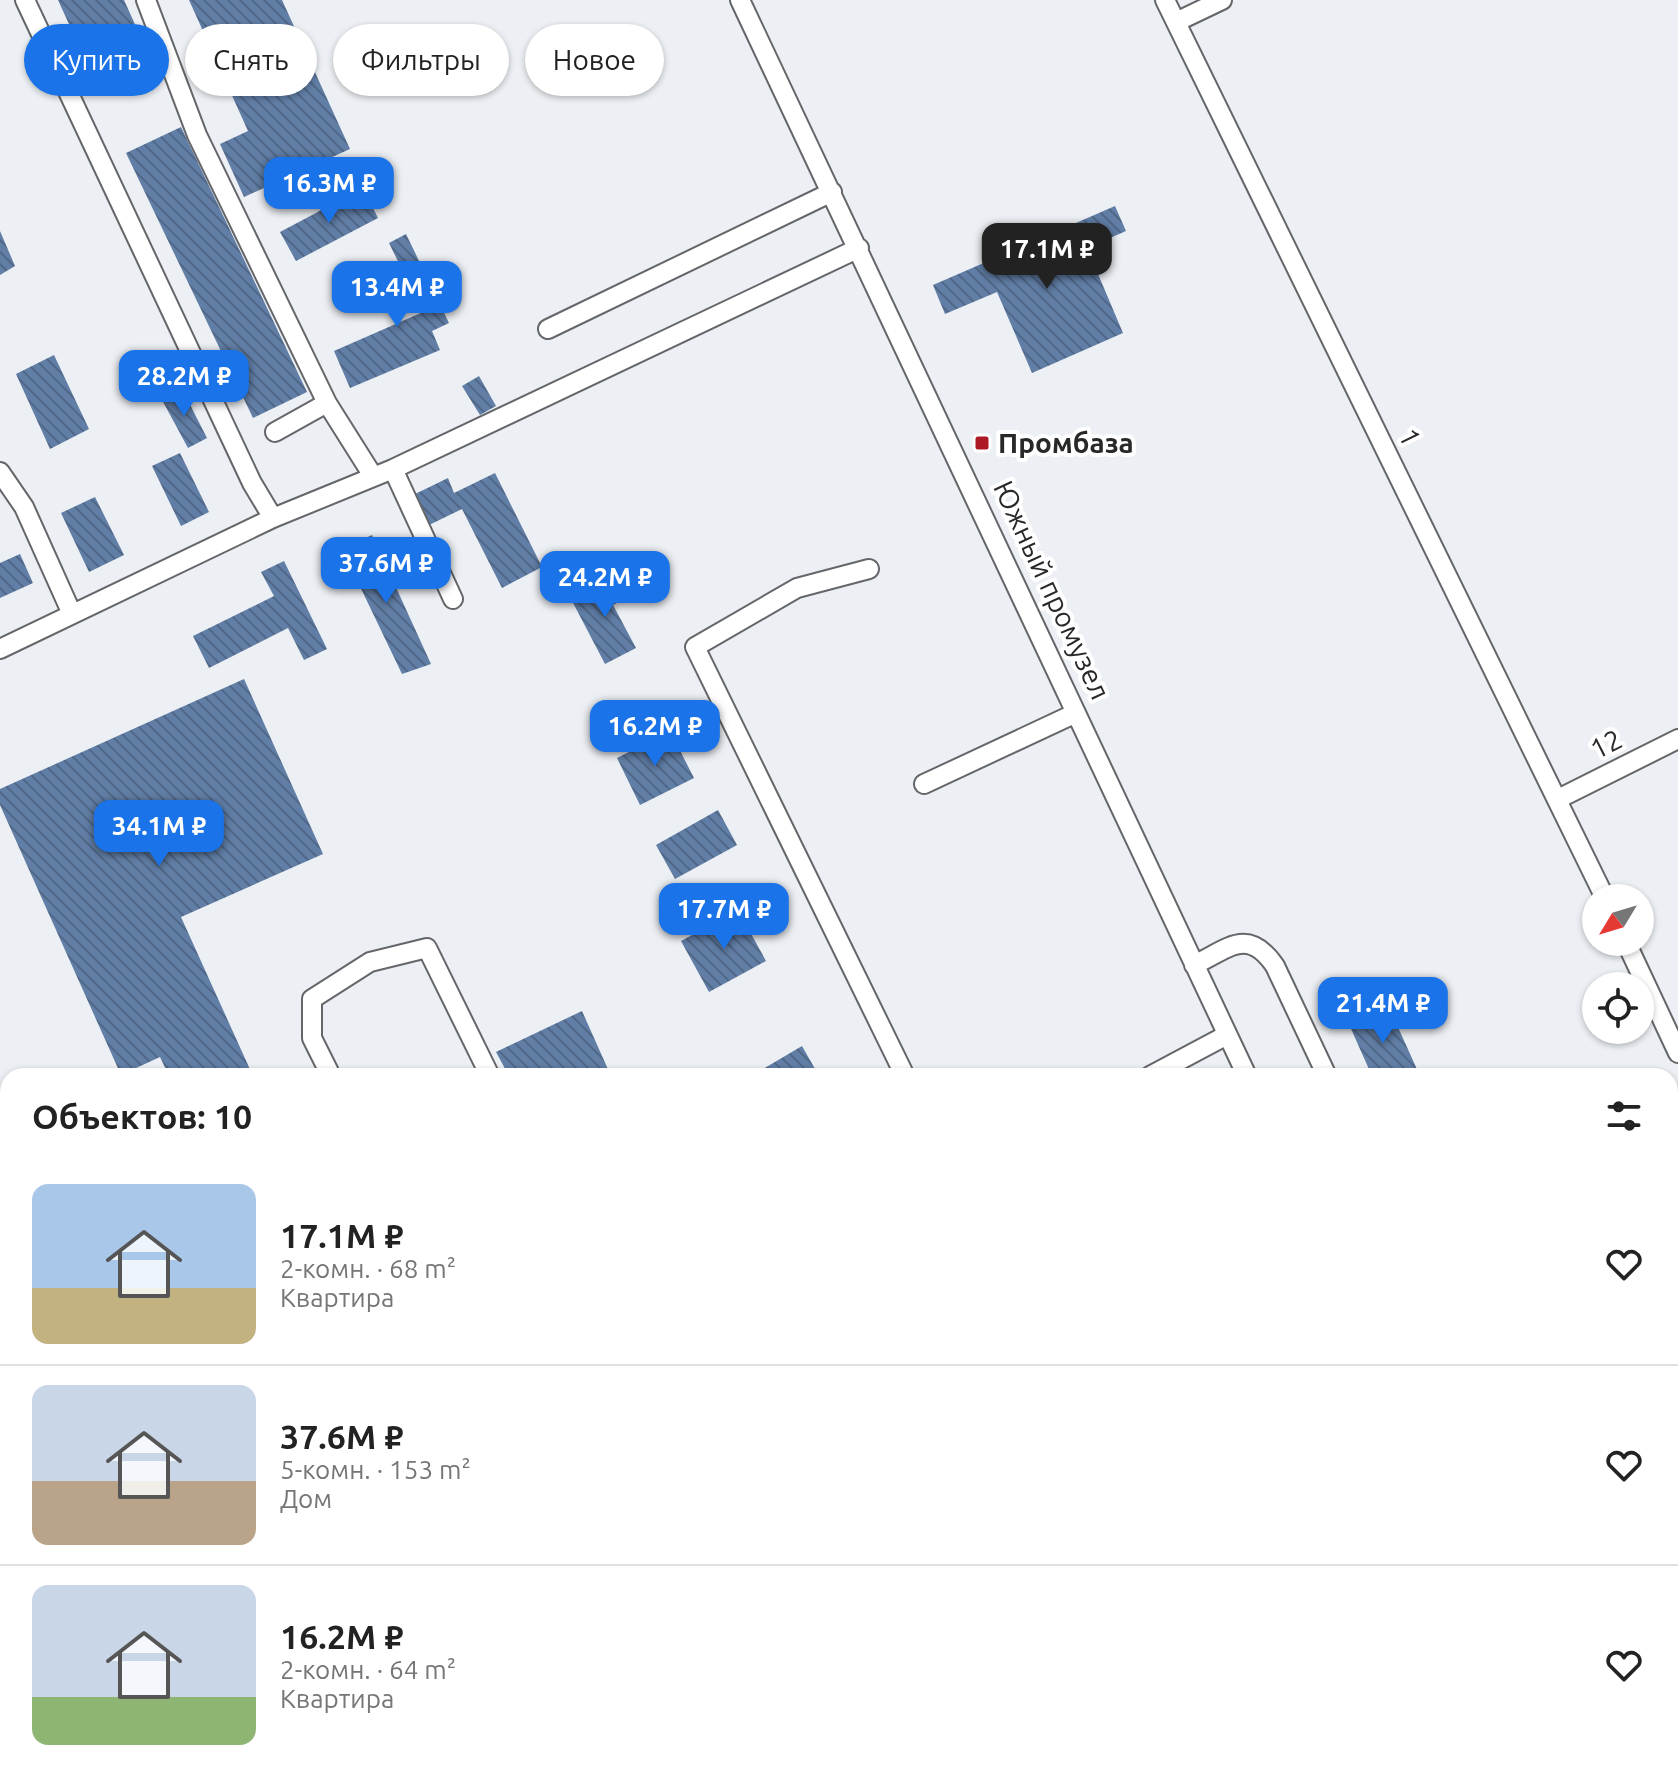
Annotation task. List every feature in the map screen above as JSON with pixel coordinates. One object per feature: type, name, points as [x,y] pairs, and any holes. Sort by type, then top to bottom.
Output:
[{"type":"street","points":[[25,0],[252,483],[273,518]]},
{"type":"street","points":[[146,0],[197,135],[327,403],[373,476]]},
{"type":"street","name":"Южный промузел","points":[[740,0],[1243,1068]]},
{"type":"street","name":"1","points":[[1165,0],[1598,884]]},
{"type":"street","points":[[1176,22],[1222,0]]},
{"type":"street","points":[[548,329],[832,192]]},
{"type":"street","points":[[0,649],[273,518],[393,469],[859,248]]},
{"type":"street","points":[[275,432],[327,403]]},
{"type":"street","points":[[393,469],[453,599]]},
{"type":"street","points":[[0,472],[24,507],[72,614]]},
{"type":"street","points":[[869,569],[797,588],[695,647],[901,1068]]},
{"type":"street","points":[[924,784],[1076,713]]},
{"type":"street","name":"12","points":[[1558,799],[1678,739]]},
{"type":"street","points":[[1194,965],[1242,943],[1253,944],[1264,951],[1275,966],[1323,1068]]},
{"type":"street","points":[[327,1068],[312,1038],[312,999],[370,962],[427,948],[486,1068]]},
{"type":"street","points":[[1633,956],[1678,1053]]},
{"type":"street","points":[[1165,1068],[1227,1035]]},
{"type":"building","points":[[58,0],[124,0],[135,24],[69,24]]},
{"type":"building","points":[[189,0],[282,0],[293,24],[200,24]]},
{"type":"building","points":[[317,77],[350,149],[244,197],[220,144],[248,131],[232,96],[317,96]]},
{"type":"building","points":[[181,127],[307,392],[253,418],[126,153]]},
{"type":"building","points":[[363,188],[378,218],[296,261],[280,232]]},
{"type":"building","points":[[1115,206],[1126,231],[1087,248],[1123,333],[1032,373],[997,292],[945,314],[933,285]]},
{"type":"building","points":[[0,231],[15,266],[0,275]]},
{"type":"building","points":[[406,234],[449,323],[432,331],[440,350],[350,388],[334,351],[423,312],[389,243]]},
{"type":"building","points":[[54,355],[89,429],[50,449],[16,374]]},
{"type":"building","points":[[479,376],[496,406],[480,415],[462,386]]},
{"type":"building","points":[[182,389],[207,438],[188,448],[161,398]]},
{"type":"building","points":[[180,453],[209,512],[181,526],[152,466]]},
{"type":"building","points":[[495,473],[542,567],[502,588],[462,509],[427,526],[411,496],[448,478],[454,493]]},
{"type":"building","points":[[95,497],[124,555],[89,572],[61,513]]},
{"type":"building","points":[[372,535],[431,664],[402,674],[342,549]]},
{"type":"building","points":[[20,554],[33,583],[0,598],[0,563]]},
{"type":"building","points":[[284,561],[327,649],[304,660],[288,628],[209,668],[193,636],[274,596],[261,572]]},
{"type":"building","points":[[617,576],[627,597],[613,605],[636,648],[605,664],[571,599]]},
{"type":"building","points":[[244,679],[323,854],[181,917],[249,1068],[165,1068],[160,1057],[136,1068],[118,1068],[0,805],[0,789]]},
{"type":"building","points":[[670,731],[694,778],[640,805],[617,758]]},
{"type":"building","points":[[718,810],[737,845],[675,879],[656,845]]},
{"type":"building","points":[[738,910],[766,961],[709,992],[681,941]]},
{"type":"building","points":[[1388,1005],[1416,1068],[1368,1068],[1348,1022]]},
{"type":"building","points":[[582,1011],[607,1068],[505,1068],[496,1052]]},
{"type":"building","points":[[802,1046],[814,1068],[765,1068]]},
{"type":"place","name":"Промбаза","points":[[982,443]]}]
